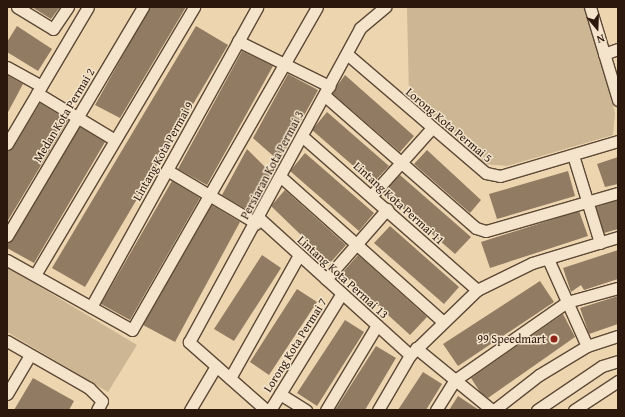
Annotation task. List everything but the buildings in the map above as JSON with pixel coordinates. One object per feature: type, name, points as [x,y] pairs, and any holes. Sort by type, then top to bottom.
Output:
[{"type":"street","points":[[17,7],[53,29],[68,7]]},
{"type":"street","points":[[7,144],[88,7]]},
{"type":"street","name":"Medan Kota Permai 2","points":[[7,236],[143,7]]},
{"type":"street","points":[[35,275],[194,7]]},
{"type":"street","name":"Lintang Kota Permai 9","points":[[91,307],[257,7]]},
{"type":"street","points":[[7,260],[132,330],[287,65],[317,7]]},
{"type":"street","name":"Persiaran Kota Permai 3","points":[[216,366],[190,342],[304,136],[360,28],[385,7]]},
{"type":"street","points":[[590,7],[618,98]]},
{"type":"street","points":[[238,41],[287,65],[327,91],[403,164],[476,228],[486,231],[618,193]]},
{"type":"street","points":[[604,54],[618,49]]},
{"type":"street","name":"Lorong Kota Permai 5","points":[[346,54],[467,160],[486,173],[500,176],[618,141]]},
{"type":"street","points":[[7,67],[78,117],[115,140]]},
{"type":"street","points":[[372,195],[403,164],[432,129]]},
{"type":"street","name":"Lintang Kota Permai 11","points":[[304,136],[477,290]]},
{"type":"street","points":[[573,155],[600,243]]},
{"type":"street","name":"Lintang Kota Permai 13","points":[[167,170],[210,196],[257,221],[299,255],[377,324],[455,380],[493,410]]},
{"type":"street","points":[[281,177],[442,321]]},
{"type":"street","points":[[326,279],[387,209]]},
{"type":"street","points":[[378,410],[413,351],[442,321],[477,290],[503,275],[548,259],[618,238]]},
{"type":"street","points":[[230,378],[299,255]]},
{"type":"street","points":[[548,259],[587,346]]},
{"type":"street","points":[[436,410],[455,380],[567,302],[618,288]]},
{"type":"street","name":"Lorong Kota Permai 7","points":[[270,410],[342,293]]},
{"type":"street","points":[[326,410],[377,324]]},
{"type":"street","points":[[493,410],[539,375],[587,346],[618,336]]},
{"type":"street","points":[[7,341],[89,388],[100,406]]},
{"type":"street","points":[[7,394],[30,355]]},
{"type":"street","points":[[537,410],[602,366],[618,361]]},
{"type":"street","points":[[190,410],[216,366],[266,410]]},
{"type":"street","points":[[574,410],[618,381]]},
{"type":"street","points":[[280,394],[306,410]]},
{"type":"shaded area","points":[[585,7],[615,113],[613,135],[507,166],[484,164],[409,96],[407,8]]},
{"type":"shaded area","points":[[7,267],[137,345],[108,392],[7,332]]},
{"type":"place","name":"99 Speedmart","points":[[554,339]]}]
